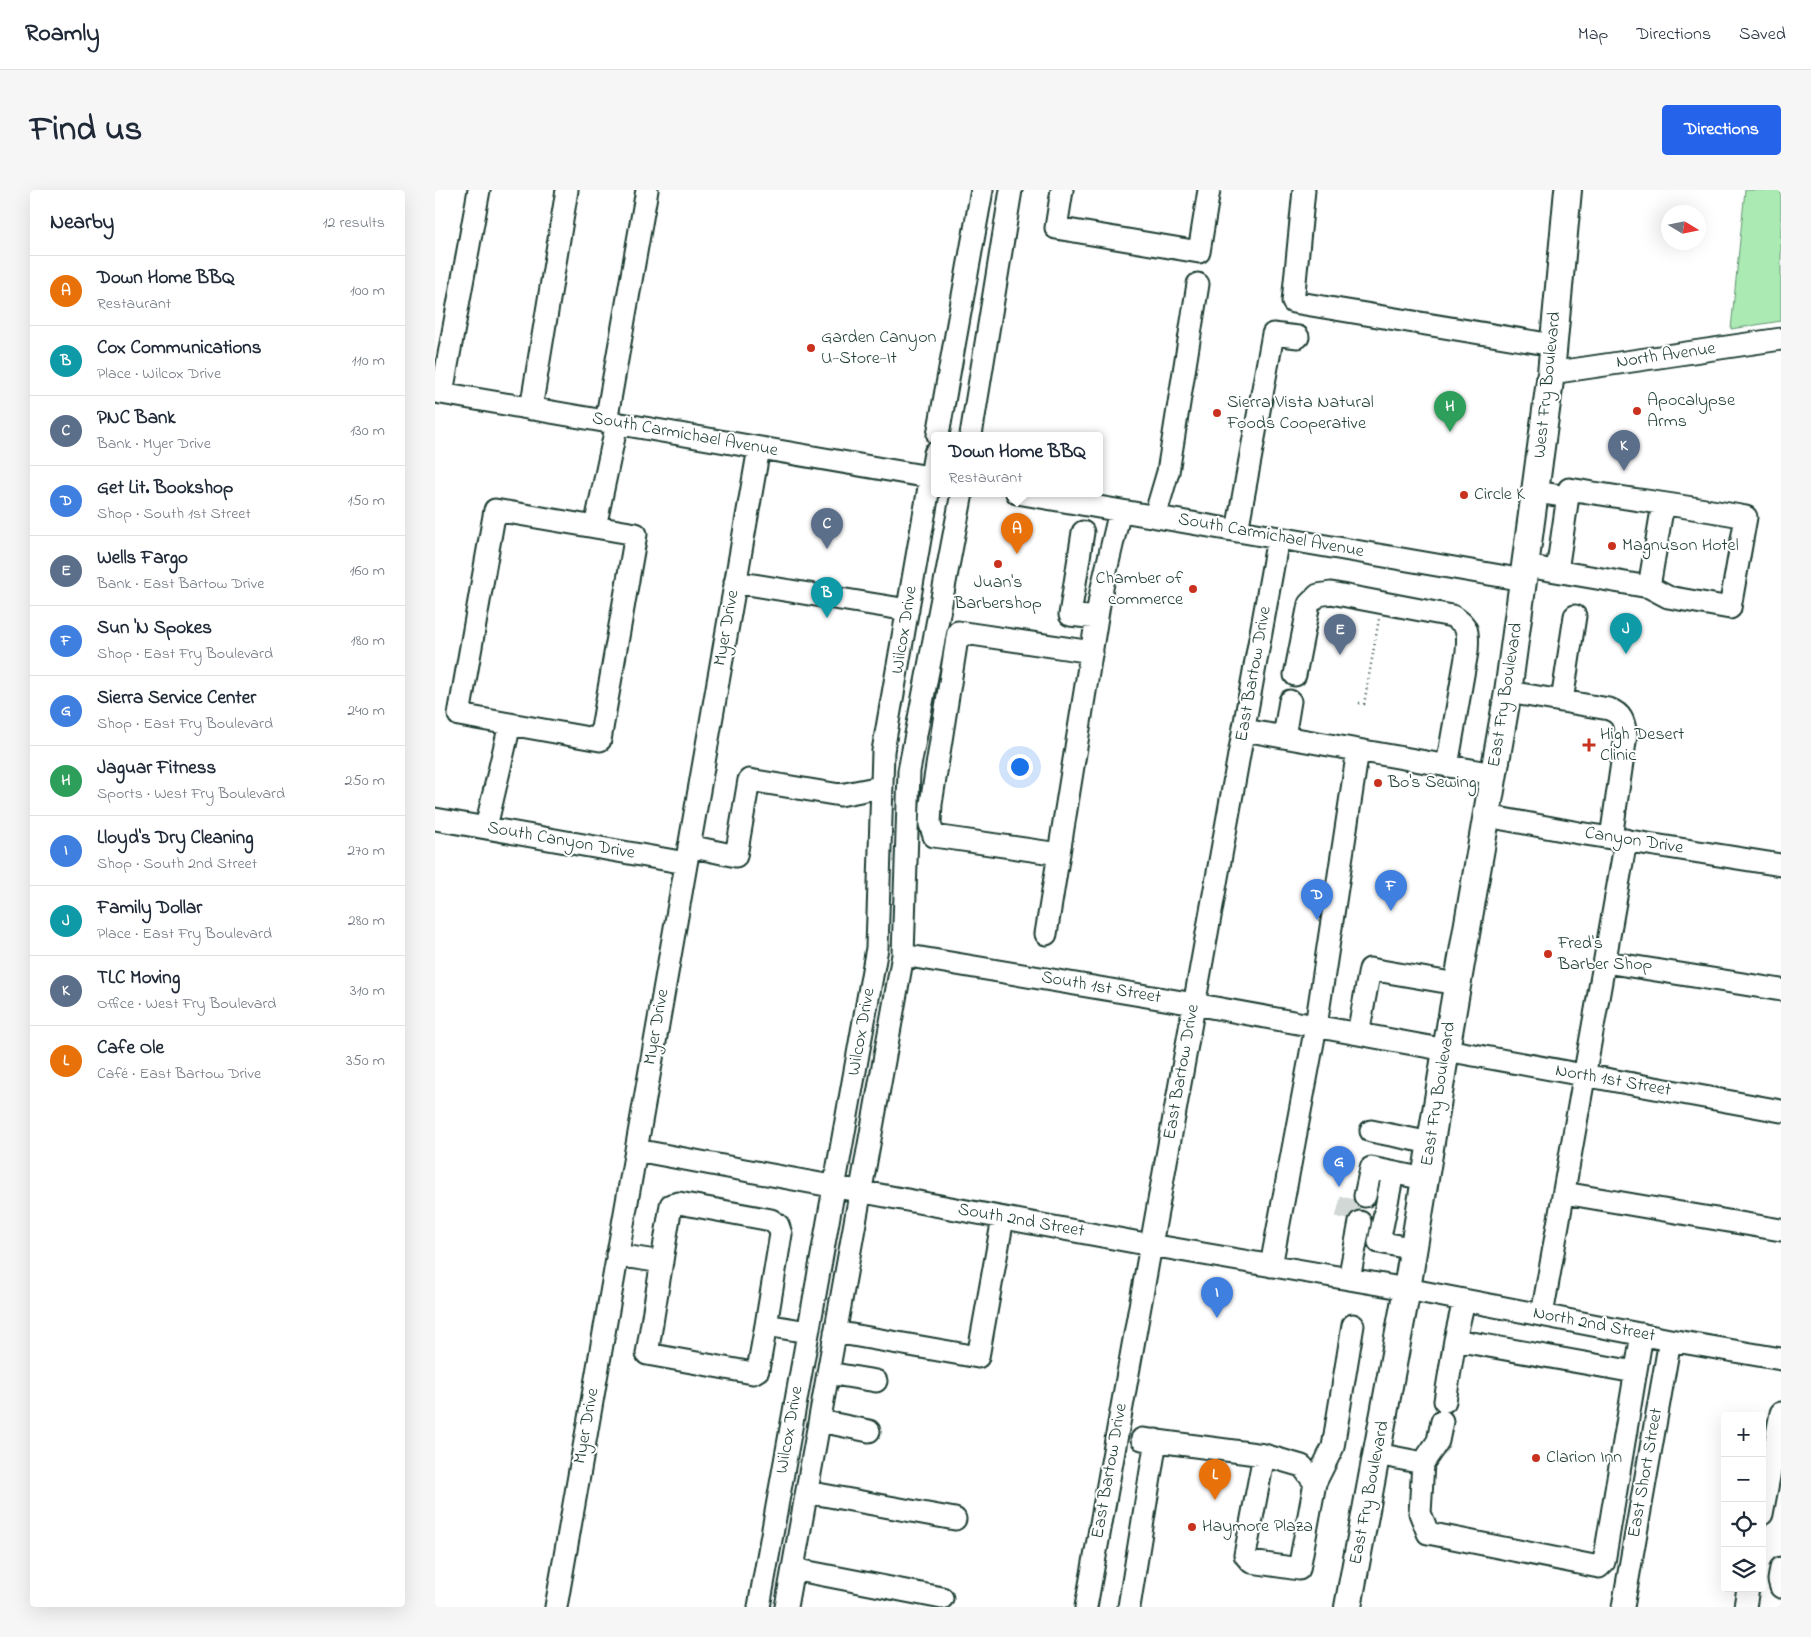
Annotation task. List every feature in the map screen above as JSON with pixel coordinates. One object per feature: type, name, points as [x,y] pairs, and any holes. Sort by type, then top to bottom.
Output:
[{"type":"main road","name":"West Fry Boulevard","points":[[1525,573],[1551,372],[1568,190]]},
{"type":"main road","name":"East Fry Boulevard","points":[[1348,1607],[1414,1249],[1457,984],[1508,692],[1525,573]]},
{"type":"street","points":[[439,392],[444,328],[479,190]]},
{"type":"street","points":[[531,409],[567,190]]},
{"type":"street","points":[[595,527],[647,190]]},
{"type":"street","points":[[939,432],[982,190]]},
{"type":"street","points":[[971,432],[1011,190]]},
{"type":"street","points":[[1062,190],[1056,228],[1199,252],[1209,190]]},
{"type":"street","points":[[1304,190],[1293,302],[1553,344]]},
{"type":"street","points":[[1155,516],[1168,472],[1198,284]]},
{"type":"street","points":[[1237,530],[1273,334],[1297,337]]},
{"type":"street","name":"North Avenue","points":[[1551,372],[1781,339]]},
{"type":"street","name":"South Carmichael Avenue","points":[[439,392],[931,478]]},
{"type":"street","name":"Myer Drive","points":[[556,1607],[759,448]]},
{"type":"street","name":"Wilcox Drive","points":[[759,1607],[877,948],[883,751],[931,484]]},
{"type":"street","points":[[1557,571],[1569,489],[1663,504],[1649,587]]},
{"type":"street","points":[[1535,492],[1568,497]]},
{"type":"street","name":"Wilcox Drive","points":[[787,1607],[903,954],[909,771],[961,497]]},
{"type":"street","name":"South Carmichael Avenue","points":[[1040,497],[1278,538],[1525,573],[1557,571],[1649,587],[1668,597],[1730,608],[1746,517],[1663,504]]},
{"type":"street","points":[[495,510],[636,534],[600,740],[510,724],[459,715],[495,510]]},
{"type":"street","points":[[1046,934],[1097,618],[1119,511]]},
{"type":"street","points":[[1083,532],[1070,615],[1097,618]]},
{"type":"street","name":"East Bartow Drive","points":[[1086,1607],[1278,538]]},
{"type":"street","points":[[735,582],[908,610]]},
{"type":"street","points":[[1295,675],[1309,604],[1319,595],[1331,593],[1453,616],[1463,622],[1468,633],[1467,652],[1447,766]]},
{"type":"street","points":[[1562,701],[1575,616]]},
{"type":"street","points":[[1059,854],[934,836],[930,824],[931,804],[958,632],[1092,652]]},
{"type":"street","points":[[1508,692],[1618,712],[1625,723],[1626,735],[1619,839],[1605,962],[1542,1315]]},
{"type":"street","points":[[1284,737],[1290,701]]},
{"type":"street","points":[[487,827],[510,724]]},
{"type":"street","points":[[1244,730],[1494,774]]},
{"type":"street","points":[[1271,1266],[1316,1026],[1358,750]]},
{"type":"street","name":"South Canyon Drive","points":[[435,819],[687,855],[737,856],[749,780],[840,795],[881,787]]},
{"type":"street","name":"Canyon Drive","points":[[1487,816],[1781,865]]},
{"type":"street","name":"South 1st Street","points":[[903,954],[1446,1050]]},
{"type":"street","points":[[1605,962],[1781,990]]},
{"type":"street","points":[[1358,1034],[1370,969],[1457,984]]},
{"type":"street","name":"North 1st Street","points":[[1446,1050],[1781,1110]]},
{"type":"street","points":[[1371,1131],[1431,1143]]},
{"type":"street","name":"South 2nd Street","points":[[636,1150],[1151,1245],[1407,1289]]},
{"type":"street","points":[[1358,1195],[1371,1168],[1425,1179]]},
{"type":"street","points":[[1379,1242],[1393,1173]]},
{"type":"street","points":[[1563,1193],[1781,1230]]},
{"type":"street","points":[[679,1203],[771,1220],[777,1224],[781,1234],[766,1325],[758,1370],[753,1373],[647,1354],[671,1205],[679,1203]]},
{"type":"street","points":[[835,1332],[978,1357],[1003,1218]]},
{"type":"street","points":[[1349,1279],[1354,1227],[1379,1242],[1414,1249]]},
{"type":"street","points":[[617,1255],[662,1262]]},
{"type":"street","name":"North 2nd Street","points":[[1407,1289],[1670,1340],[1781,1359]]},
{"type":"street","points":[[1445,1401],[1464,1300]]},
{"type":"street","points":[[766,1325],[807,1332]]},
{"type":"street","points":[[1264,1455],[1245,1555],[1251,1562],[1299,1569],[1315,1483],[1333,1447],[1353,1325]]},
{"type":"street","points":[[1442,1421],[1438,1441],[1423,1463],[1420,1513],[1428,1533],[1599,1566],[1604,1562],[1642,1334]]},
{"type":"street","points":[[1455,1340],[1635,1372]]},
{"type":"street","name":"East Short Street","points":[[1623,1607],[1670,1340]]},
{"type":"street","points":[[828,1373],[876,1381]]},
{"type":"street","points":[[1764,1502],[1781,1413]]},
{"type":"street","points":[[820,1421],[869,1431]]},
{"type":"street","points":[[1129,1607],[1149,1440],[1264,1455],[1302,1466],[1315,1483]]},
{"type":"street","points":[[1377,1454],[1423,1463]]},
{"type":"street","points":[[807,1492],[955,1519]]},
{"type":"street","points":[[1781,1568],[1779,1580],[1781,1587]]},
{"type":"street","points":[[793,1569],[942,1598]]},
{"type":"street","points":[[1745,1607],[1748,1592]]},
{"type":"path","points":[[1359,703],[1363,704],[1382,602]]},
{"type":"green space","points":[[1745,190],[1781,190],[1781,321],[1731,329]]},
{"type":"tunnel","points":[[1346,1219],[1352,1194]]},
{"type":"place","name":"Garden Canyon U-Store-It","points":[[811,348]]},
{"type":"place","name":"Apocalypse Arms","points":[[1637,411]]},
{"type":"place","name":"Sierra Vista Natural Foods Cooperative","points":[[1217,413]]},
{"type":"place","name":"Jaguar Fitness","points":[[1450,432]]},
{"type":"place","name":"TLC Moving","points":[[1624,471]]},
{"type":"place","name":"Circle K","points":[[1464,495]]},
{"type":"place","name":"Magnuson Hotel","points":[[1612,546]]},
{"type":"place","name":"PNC Bank","points":[[827,549]]},
{"type":"place","name":"Down Home BBQ","points":[[1017,554]]},
{"type":"place","name":"Juan's Barbershop","points":[[998,564]]},
{"type":"place","name":"Chamber of commerce","points":[[1193,589]]},
{"type":"place","name":"Cox Communications","points":[[827,618]]},
{"type":"place","name":"Family Dollar","points":[[1626,654]]},
{"type":"place","name":"Wells Fargo","points":[[1340,655]]},
{"type":"place","name":"High Desert Clinic","points":[[1589,745]]},
{"type":"place","name":"Bo's Sewing","points":[[1378,783]]},
{"type":"place","name":"Sun 'N Spokes","points":[[1391,911]]},
{"type":"place","name":"Get Lit. Bookshop","points":[[1317,920]]},
{"type":"place","name":"Fred's Barber Shop","points":[[1548,954]]},
{"type":"place","name":"Sierra Service Center","points":[[1339,1187]]},
{"type":"place","name":"Lloyd's Dry Cleaning","points":[[1217,1318]]},
{"type":"place","name":"Clarion Inn","points":[[1536,1458]]},
{"type":"place","name":"Cafe Ole","points":[[1215,1500]]},
{"type":"place","name":"Haymore Plaza","points":[[1192,1527]]}]
